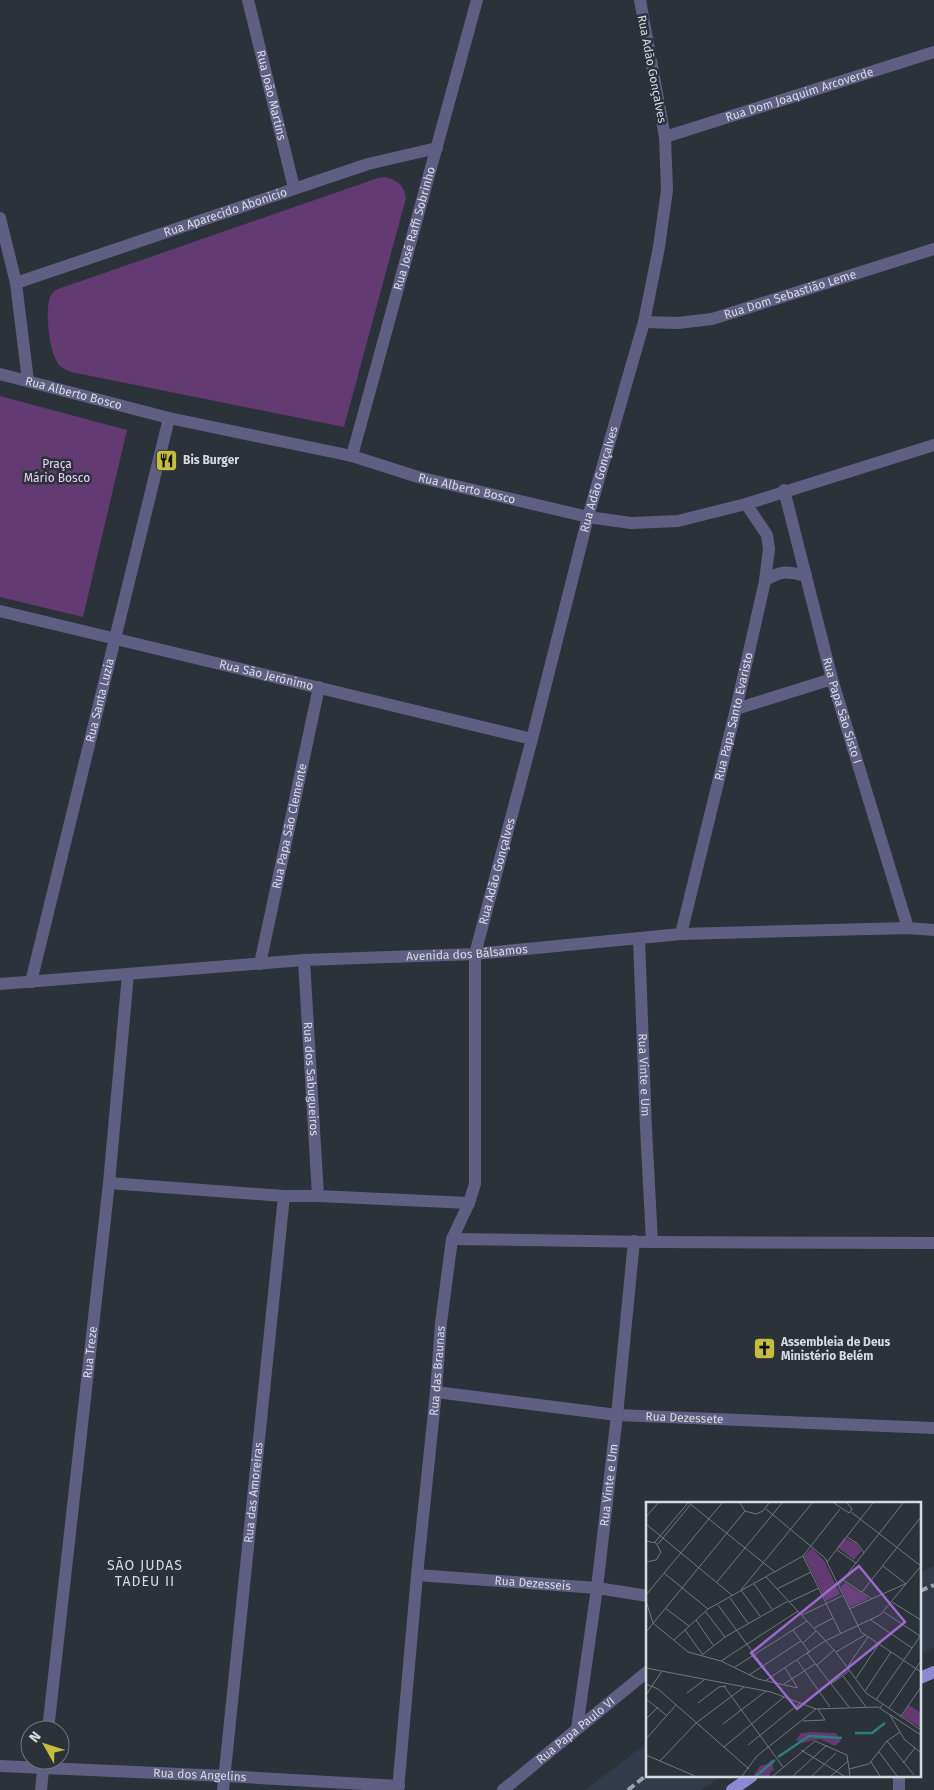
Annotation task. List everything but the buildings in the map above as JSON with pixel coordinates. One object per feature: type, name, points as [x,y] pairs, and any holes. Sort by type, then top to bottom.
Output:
[{"type":"main road","points":[[922,1677],[934,1672]]},
{"type":"main road","points":[[732,1790],[749,1778]]},
{"type":"street","name":"Rua João Martins","points":[[248,0],[294,188]]},
{"type":"street","name":"Rua José Raffi Sobrinho","points":[[352,456],[477,0]]},
{"type":"street","name":"Rua Adão Gonçalves","points":[[475,954],[588,517],[644,322],[659,248],[667,190],[665,137],[640,0]]},
{"type":"street","name":"Rua Dom Joaquim Arcoverde","points":[[665,137],[934,52]]},
{"type":"street","name":"Rua Aparecido Abonicio","points":[[16,283],[368,164],[437,148]]},
{"type":"street","points":[[0,218],[16,283],[28,381]]},
{"type":"street","name":"Rua Dom Sebastião Leme","points":[[644,322],[678,323],[712,319],[934,249]]},
{"type":"street","name":"Rua Alberto Bosco","points":[[0,374],[169,418],[352,456],[418,477],[588,517],[631,523],[678,521],[746,504],[784,490],[934,445]]},
{"type":"street","name":"Rua Santa Luzia","points":[[31,982],[169,418]]},
{"type":"street","name":"Rua Papa São Sisto I","points":[[784,490],[832,679],[908,928]]},
{"type":"street","name":"Rua Papa Santo Evaristo","points":[[681,934],[765,581],[769,549],[767,535],[746,504]]},
{"type":"street","points":[[765,581],[777,572],[793,572],[806,576]]},
{"type":"street","name":"Rua São Jerónimo","points":[[0,611],[532,738]]},
{"type":"street","points":[[736,709],[832,679]]},
{"type":"street","name":"Rua Papa São Clemente","points":[[260,964],[319,687]]},
{"type":"street","name":"Avenida dos Bálsamos","points":[[0,984],[304,960],[475,954],[681,934],[908,928],[934,930]]},
{"type":"street","name":"Rua Vinte e Um","points":[[639,939],[652,1242]]},
{"type":"street","name":"Rua das Braunas","points":[[399,1788],[441,1323],[452,1239],[469,1203],[475,1184],[475,954]]},
{"type":"street","name":"Rua dos Sabugueiros","points":[[304,960],[318,1196]]},
{"type":"street","name":"Rua Treze","points":[[49,1720],[110,1183],[128,974]]},
{"type":"street","points":[[110,1183],[284,1196],[469,1203]]},
{"type":"street","name":"Rua das Amoreiras","points":[[223,1790],[284,1196]]},
{"type":"street","points":[[452,1239],[934,1243]]},
{"type":"street","name":"Rua Vinte e Um","points":[[577,1728],[597,1588],[634,1241]]},
{"type":"street","name":"Rua Dezessete","points":[[436,1392],[617,1414],[934,1428]]},
{"type":"street","name":"Rua Dezesseis","points":[[417,1575],[597,1588],[646,1596]]},
{"type":"street","name":"Rua Papa Paulo VI","points":[[503,1790],[646,1673]]},
{"type":"street","name":"Rua dos Angelins","points":[[0,1766],[20,1765]]},
{"type":"street","name":"Rua dos Angelins","points":[[70,1766],[399,1788]]},
{"type":"street","points":[[41,1790],[43,1770]]},
{"type":"shaded area","points":[[934,1566],[934,1647],[922,1654],[922,1571]]},
{"type":"shaded area","points":[[646,1744],[646,1778],[719,1778],[701,1790],[585,1790]]},
{"type":"green space","points":[[385,177],[399,184],[404,190],[406,198],[344,427],[71,372],[62,368],[57,362],[51,347],[48,319],[50,297],[53,292]]},
{"type":"green space","name":"Praça Mário Bosco","points":[[0,396],[127,430],[83,617],[0,597]]},
{"type":"railway","points":[[922,1590],[934,1585]]},
{"type":"railway","points":[[628,1790],[646,1776]]},
{"type":"place","name":"Bis Burger","points":[[167,460]]},
{"type":"place","name":"Assembleia de Deus Ministério Belém","points":[[765,1349]]},
{"type":"district","name":"SÃO JUDAS TADEU II","points":[[145,1574]]}]
